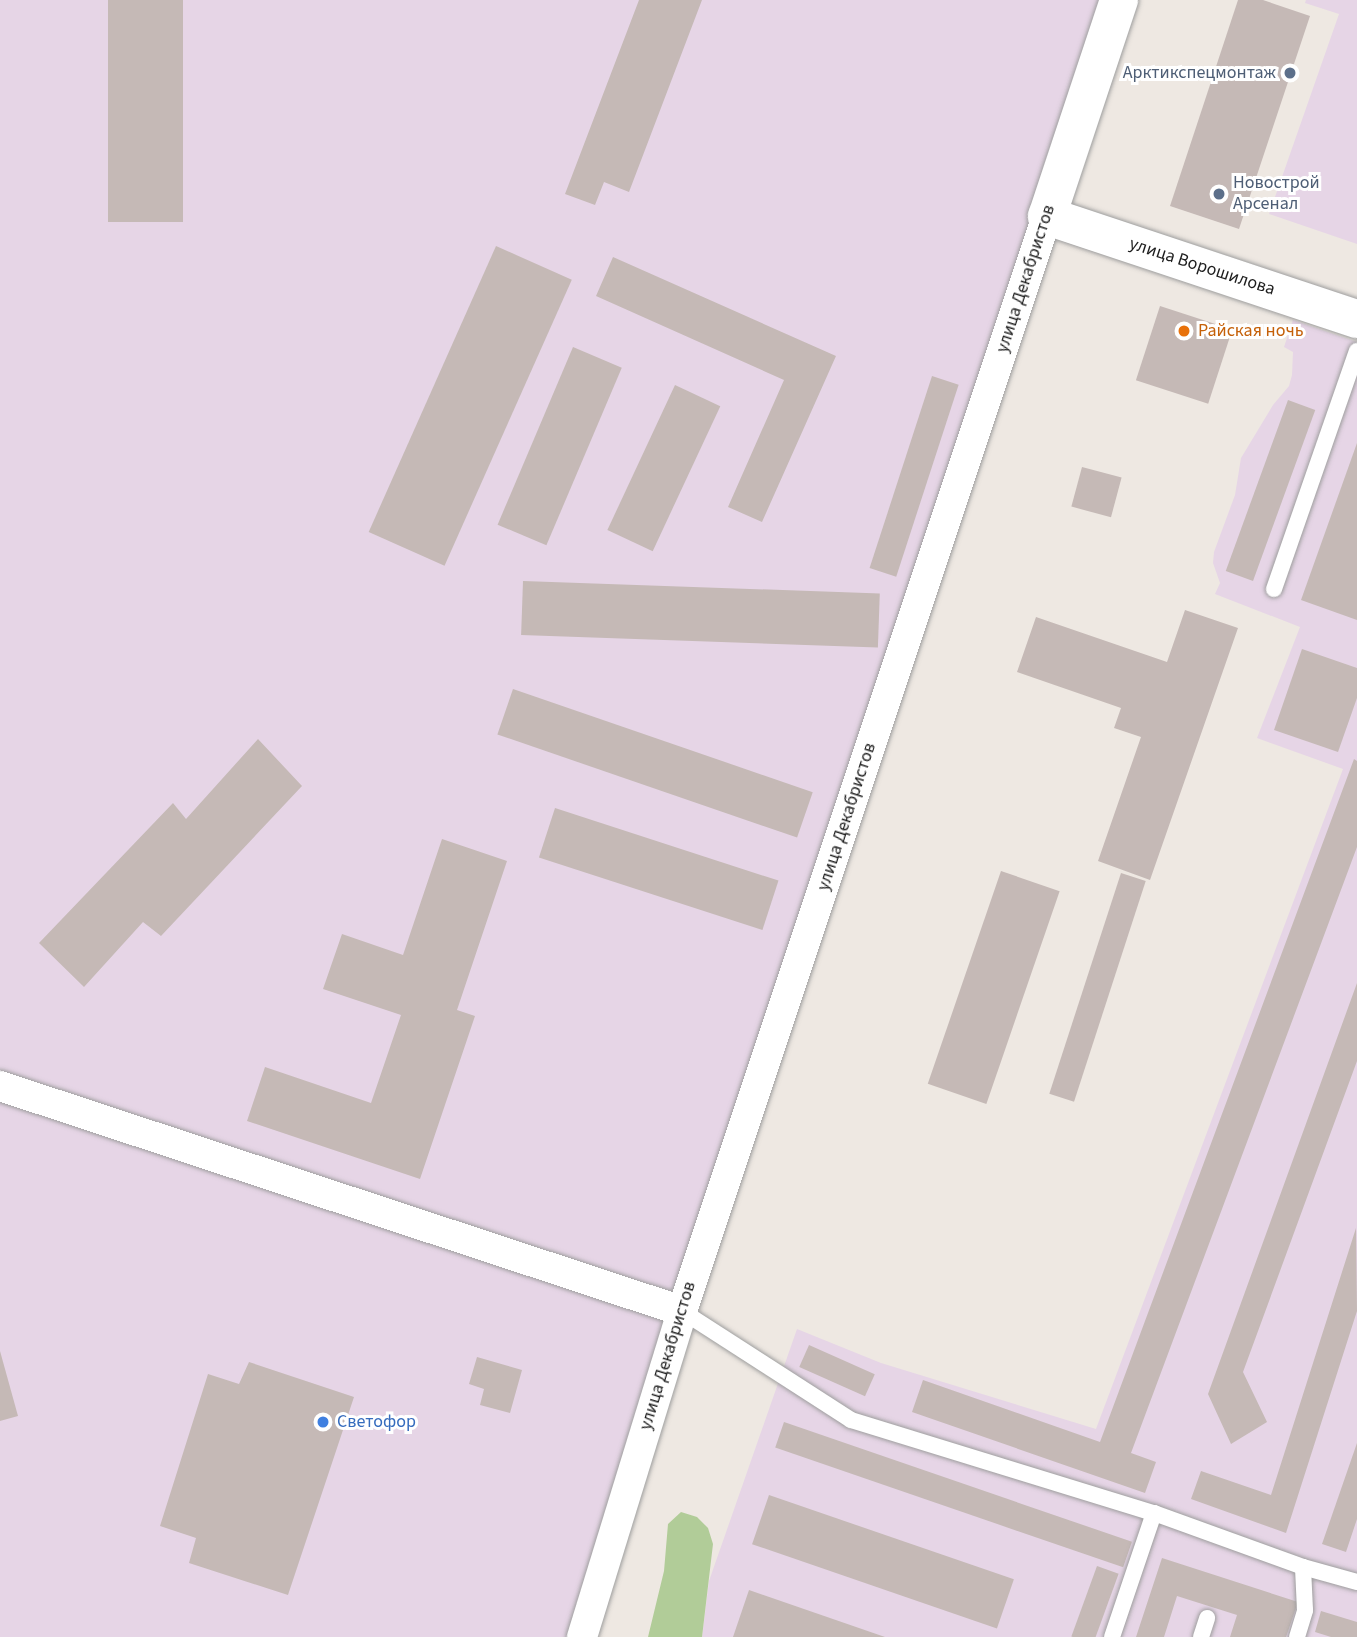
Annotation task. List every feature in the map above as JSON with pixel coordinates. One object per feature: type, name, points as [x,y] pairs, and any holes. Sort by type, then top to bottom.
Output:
[{"type":"street","name":"улица Декабристов","points":[[582,1637],[682,1311],[1119,0]]},
{"type":"street","name":"улица Ворошилова","points":[[1047,216],[1357,319]]},
{"type":"street","points":[[0,1086],[682,1311]]},
{"type":"lane","points":[[1274,589],[1357,351]]},
{"type":"lane","points":[[682,1311],[851,1420],[1154,1513],[1303,1567],[1357,1582]]},
{"type":"lane","points":[[1112,1637],[1154,1513]]},
{"type":"lane","points":[[1297,1637],[1305,1610],[1303,1567]]},
{"type":"lane","points":[[1201,1637],[1207,1618]]},
{"type":"shaded area","points":[[0,0],[1111,0],[569,1637],[0,1637]]},
{"type":"shaded area","points":[[1306,0],[1357,0],[1357,244],[1269,214],[1339,14],[1305,3]]},
{"type":"shaded area","points":[[1293,320],[1357,342],[1357,1637],[702,1637],[709,1581],[797,1329],[881,1363],[1096,1429],[1343,769],[1257,738],[1300,627],[1215,594],[1220,583],[1213,563],[1214,552],[1235,495],[1241,458],[1273,405],[1289,386],[1293,352],[1284,347]]},
{"type":"green space","points":[[681,1512],[697,1517],[708,1528],[713,1544],[702,1637],[648,1637],[664,1571],[668,1524]]},
{"type":"building","points":[[108,0],[183,0],[183,222],[108,222]]},
{"type":"building","points":[[639,0],[702,0],[629,192],[604,182],[595,205],[565,194]]},
{"type":"building","points":[[1238,0],[1263,0],[1310,16],[1239,229],[1170,206]]},
{"type":"building","points":[[496,246],[572,280],[445,566],[369,532]]},
{"type":"building","points":[[613,257],[836,356],[762,522],[728,507],[784,380],[596,296]]},
{"type":"building","points":[[1160,306],[1232,329],[1208,404],[1136,380]]},
{"type":"building","points":[[573,347],[622,368],[546,545],[498,525]]},
{"type":"building","points":[[932,376],[959,385],[896,577],[870,568]]},
{"type":"building","points":[[675,385],[720,406],[653,551],[607,530]]},
{"type":"building","points":[[1288,400],[1315,410],[1253,581],[1226,571]]},
{"type":"building","points":[[1357,443],[1357,620],[1301,600]]},
{"type":"building","points":[[1082,467],[1122,478],[1111,517],[1071,507]]},
{"type":"building","points":[[523,581],[880,593],[878,647],[521,635]]},
{"type":"building","points":[[1185,610],[1238,628],[1150,880],[1098,861],[1141,737],[1114,728],[1121,708],[1017,672],[1036,617],[1167,662]]},
{"type":"building","points":[[1302,649],[1357,668],[1357,698],[1338,752],[1274,730]]},
{"type":"building","points":[[513,689],[813,792],[797,838],[497,734]]},
{"type":"building","points":[[258,739],[302,786],[161,936],[143,922],[84,987],[39,943],[173,803],[186,819]]},
{"type":"building","points":[[1354,759],[1357,761],[1357,847],[1131,1453],[1156,1462],[1145,1493],[912,1412],[923,1380],[1100,1442]]},
{"type":"building","points":[[555,808],[778,881],[762,930],[539,857]]},
{"type":"building","points":[[442,839],[507,861],[457,1010],[475,1016],[420,1179],[247,1121],[265,1067],[371,1103],[401,1015],[323,989],[342,934],[403,955]]},
{"type":"building","points":[[1001,871],[1060,891],[986,1104],[928,1084]]},
{"type":"building","points":[[1121,873],[1146,881],[1074,1102],[1049,1094]]},
{"type":"building","points":[[1357,983],[1357,1061],[1243,1372],[1267,1422],[1231,1444],[1208,1394]]},
{"type":"building","points":[[1356,1228],[1357,1311],[1286,1533],[1191,1499],[1201,1471],[1271,1495]]},
{"type":"building","points":[[809,1345],[875,1374],[865,1396],[799,1367]]},
{"type":"building","points":[[0,1351],[18,1416],[0,1421]]},
{"type":"building","points":[[477,1357],[522,1370],[510,1413],[480,1405],[484,1389],[469,1384]]},
{"type":"building","points":[[249,1362],[354,1397],[288,1595],[189,1563],[196,1538],[160,1526],[208,1374],[239,1384]]},
{"type":"building","points":[[784,1422],[1132,1542],[1123,1567],[775,1448]]},
{"type":"building","points":[[1357,1443],[1357,1519],[1346,1552],[1322,1544]]},
{"type":"building","points":[[769,1495],[1014,1579],[997,1628],[752,1544]]},
{"type":"building","points":[[1162,1558],[1298,1602],[1286,1637],[1230,1637],[1237,1615],[1177,1596],[1164,1637],[1136,1637]]},
{"type":"building","points":[[1097,1566],[1119,1574],[1096,1637],[1071,1636]]},
{"type":"building","points":[[749,1590],[885,1637],[733,1637]]},
{"type":"building","points":[[1321,1611],[1357,1622],[1357,1637],[1331,1637],[1315,1632]]},
{"type":"place","name":"Арктикспецмонтаж","points":[[1290,73]]},
{"type":"place","name":"Новострой Арсенал","points":[[1219,194]]},
{"type":"place","name":"Райская ночь","points":[[1184,331]]},
{"type":"place","name":"Светофор","points":[[323,1422]]}]
